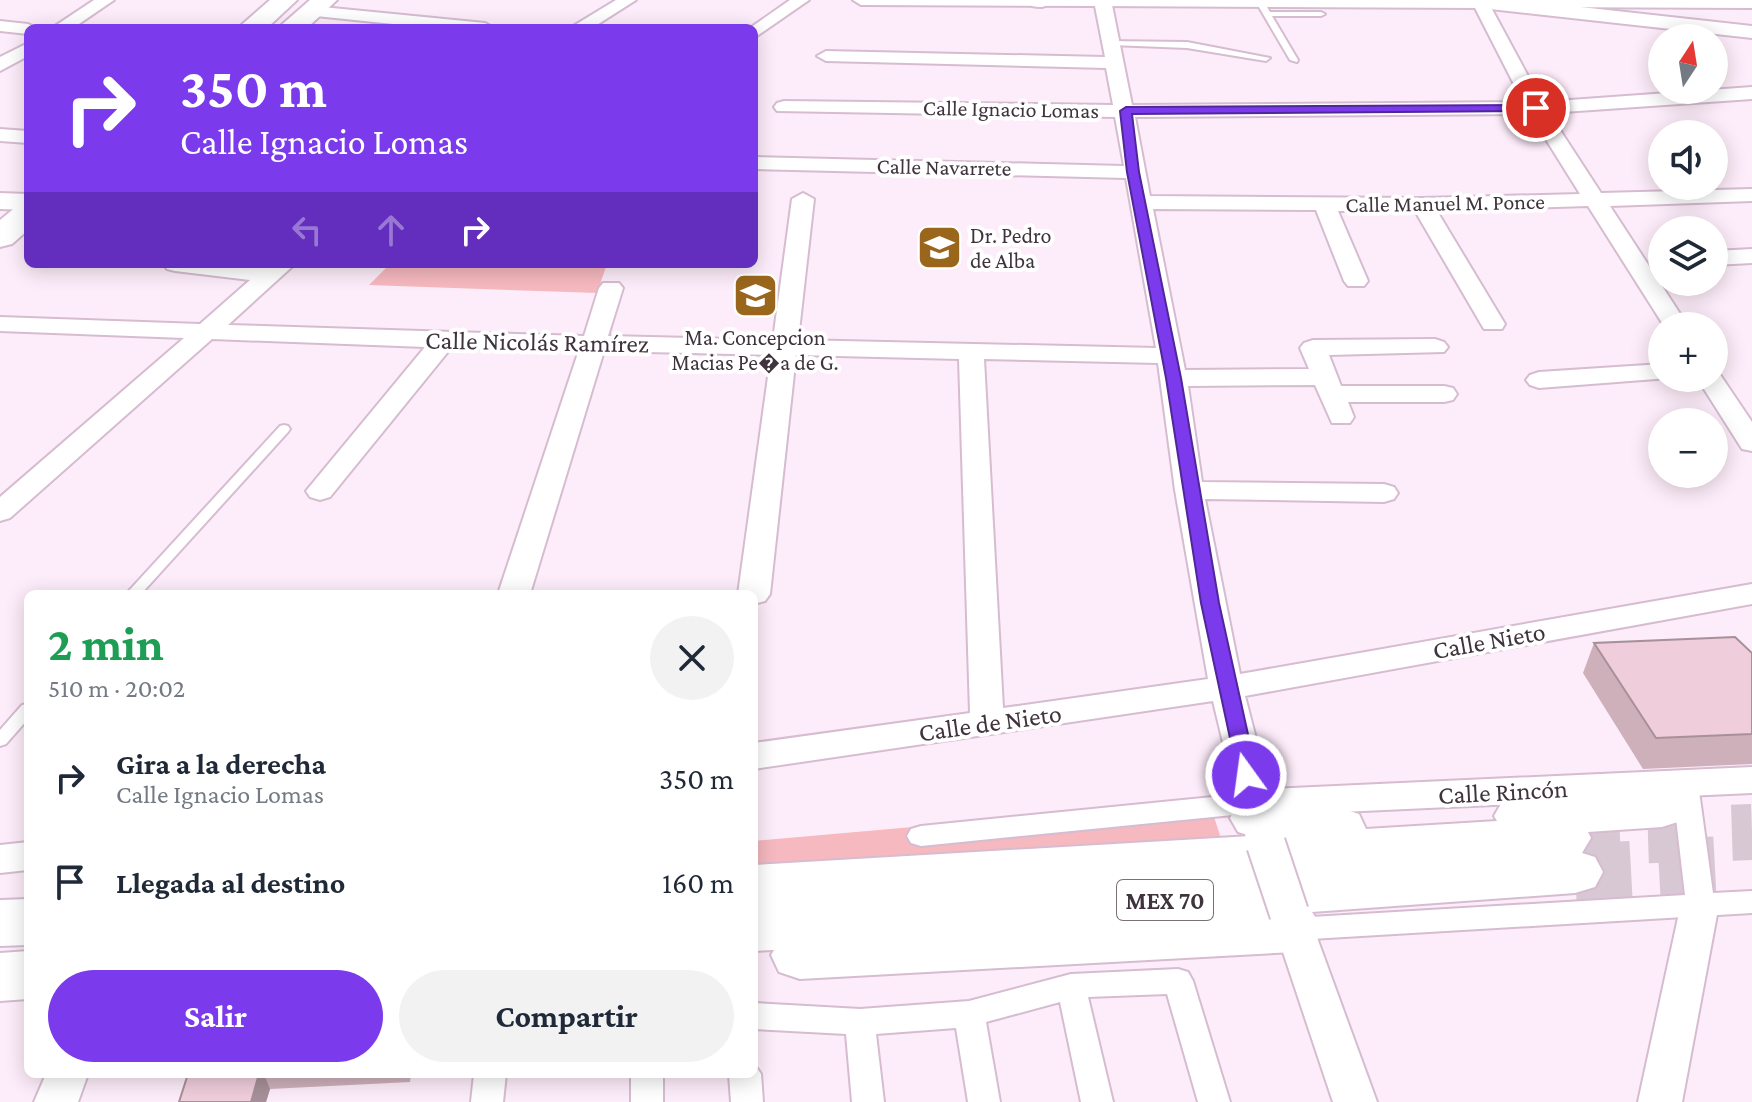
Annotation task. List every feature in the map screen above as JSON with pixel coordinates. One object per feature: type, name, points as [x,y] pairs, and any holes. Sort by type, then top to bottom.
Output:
[{"type":"main road","points":[[256,24],[285,0]]},
{"type":"main road","points":[[296,24],[318,6]]},
{"type":"main road","points":[[12,250],[24,222]]},
{"type":"main road","points":[[1259,822],[1319,830],[1673,796]]},
{"type":"main road","name":"MEX 70","points":[[758,887],[1570,855],[758,928]]},
{"type":"main road","points":[[758,958],[1291,921]]},
{"type":"main road","points":[[0,923],[24,922]]},
{"type":"main road","points":[[0,977],[24,975]]},
{"type":"street","points":[[67,24],[106,0]]},
{"type":"street","points":[[586,24],[628,0]]},
{"type":"street","points":[[758,30],[801,0]]},
{"type":"street","points":[[861,0],[1166,1],[1263,8],[1480,1],[1610,10],[1752,32]]},
{"type":"street","points":[[1100,0],[1126,111],[1133,172],[1172,367],[1189,490],[1226,688],[1259,822],[1355,1102]]},
{"type":"street","points":[[1480,1],[1536,108],[1592,200],[1667,312]]},
{"type":"street","points":[[1610,10],[1715,1],[1752,3]]},
{"type":"street","points":[[1715,1],[1752,32]]},
{"type":"street","points":[[318,6],[422,24]]},
{"type":"street","points":[[429,24],[450,8]]},
{"type":"street","points":[[0,26],[24,29]]},
{"type":"street","points":[[0,65],[24,50]]},
{"type":"street","points":[[826,56],[1113,53]]},
{"type":"street","points":[[845,107],[858,57]]},
{"type":"street","name":"Calle Ignacio Lomas","points":[[784,107],[1126,111],[1536,108],[1752,93]]},
{"type":"street","points":[[0,135],[24,137]]},
{"type":"street","name":"Calle Navarrete","points":[[758,163],[1133,172]]},
{"type":"street","name":"Calle Manuel M. Ponce","points":[[1139,202],[1422,205],[1752,195]]},
{"type":"street","points":[[754,590],[803,199]]},
{"type":"street","points":[[0,201],[24,202]]},
{"type":"street","points":[[1325,205],[1356,281]]},
{"type":"street","points":[[1422,205],[1493,324]]},
{"type":"street","points":[[1728,257],[1752,256]]},
{"type":"street","points":[[1633,261],[1648,260]]},
{"type":"street","points":[[243,268],[277,270]]},
{"type":"street","points":[[0,512],[277,270]]},
{"type":"street","points":[[515,590],[596,344],[611,288]]},
{"type":"street","name":"Calle Nicolás Ramírez","points":[[0,324],[203,333],[971,354],[1172,367],[1332,396],[1444,394]]},
{"type":"street","points":[[320,491],[444,340]]},
{"type":"street","points":[[1332,396],[1313,350],[1316,347],[1435,347]]},
{"type":"street","points":[[971,354],[987,724]]},
{"type":"street","points":[[1539,380],[1648,373]]},
{"type":"street","points":[[1720,392],[1747,429]]},
{"type":"street","points":[[1189,490],[1384,493]]},
{"type":"street","name":"Calle Nieto","points":[[1226,688],[1752,594]]},
{"type":"street","name":"Calle de Nieto","points":[[758,755],[1226,688]]},
{"type":"street","points":[[1660,1102],[1700,904],[1673,796],[1752,780]]},
{"type":"street","points":[[921,836],[1259,822]]},
{"type":"street","points":[[0,859],[24,856]]},
{"type":"street","points":[[1291,921],[1752,902]]},
{"type":"street","points":[[758,1016],[860,1022],[969,1014],[1071,986],[1178,981],[1214,1102]]},
{"type":"street","points":[[1071,986],[1097,1102]]},
{"type":"street","points":[[969,1014],[984,1102]]},
{"type":"street","points":[[860,1022],[868,1102]]},
{"type":"street","points":[[56,1102],[65,1078]]},
{"type":"street","points":[[487,1102],[490,1078]]},
{"type":"street","points":[[647,1078],[647,1102]]},
{"type":"street","points":[[745,1078],[747,1102]]},
{"type":"lane","points":[[1263,8],[1321,14]]},
{"type":"lane","points":[[1263,8],[1294,60]]},
{"type":"lane","points":[[1113,53],[1187,45],[1266,58]]},
{"type":"lane","points":[[137,590],[284,429]]},
{"type":"lane","points":[[0,740],[24,713]]},
{"type":"shaded area","points":[[386,268],[606,268],[597,293],[369,285]]},
{"type":"shaded area","points":[[1209,801],[1225,851],[758,871],[758,841]]},
{"type":"building","points":[[1735,637],[1752,653],[1752,734],[1656,738],[1594,643]]},
{"type":"building","points":[[187,1078],[258,1078],[251,1102],[179,1102]]},
{"type":"tunnel","points":[[1564,838],[1752,832]]},
{"type":"tunnel","points":[[1575,872],[1741,863]]},
{"type":"place","name":"Dr. Pedro de Alba","points":[[939,248]]},
{"type":"place","name":"Ma. Concepcion Macias Pe�a de G.","points":[[755,296]]},
{"type":"route","points":[[1246,775],[1226,688],[1189,490],[1174,378],[1133,172],[1126,111],[1536,108]]}]
